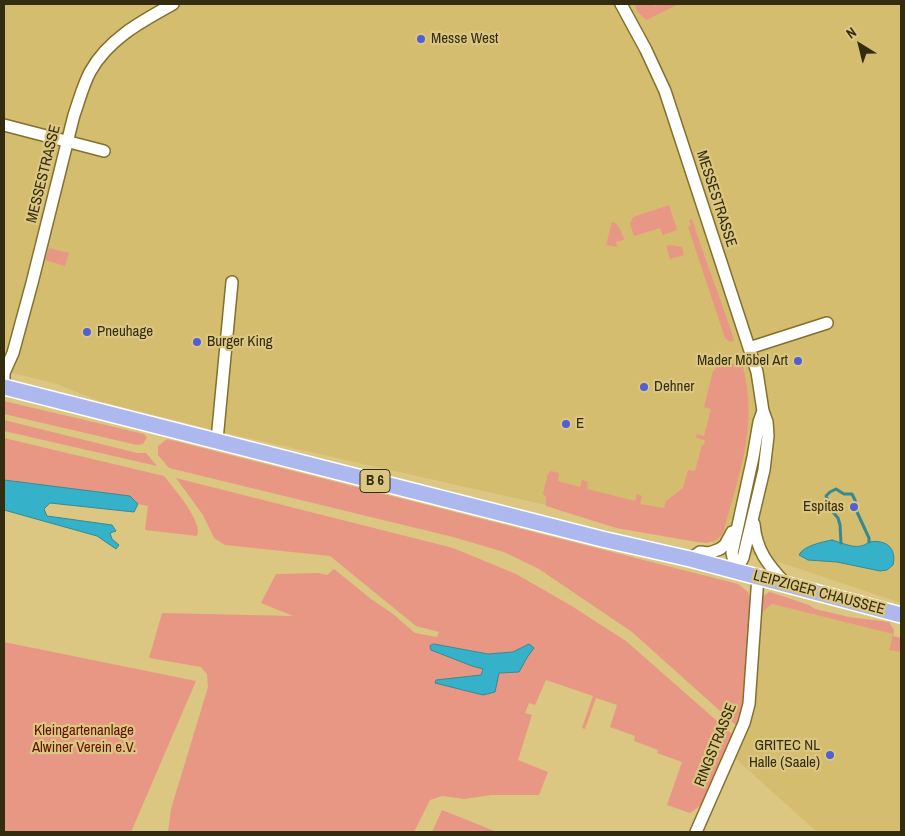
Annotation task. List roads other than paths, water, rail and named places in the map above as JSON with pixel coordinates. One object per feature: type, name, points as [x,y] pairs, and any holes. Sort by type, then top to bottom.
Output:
[{"type":"main road","name":"B 6","points":[[6,387],[602,539],[736,571]]},
{"type":"main road","name":"LEIPZIGER CHAUSSEE","points":[[736,571],[901,615]]},
{"type":"street","name":"MESSESTRASSE","points":[[6,387],[4,373],[13,352],[23,317],[68,140],[90,71],[102,55],[126,32],[173,4]]},
{"type":"street","name":"MESSESTRASSE","points":[[622,4],[665,92],[757,372],[763,411],[768,422],[764,470],[743,558],[736,571]]},
{"type":"street","points":[[4,125],[68,140],[104,151]]},
{"type":"street","points":[[217,440],[232,282]]},
{"type":"street","points":[[4,361],[14,333],[23,317]]},
{"type":"street","points":[[749,348],[827,323]]},
{"type":"street","name":"MESSESTRASSE","points":[[736,571],[732,553],[754,457],[759,422],[763,411]]},
{"type":"street","name":"MESSESTRASSE","points":[[753,517],[760,551],[775,572],[786,583]]},
{"type":"street","name":"MESSESTRASSE","points":[[690,559],[700,552],[709,553],[720,549],[725,545],[738,522]]},
{"type":"street","name":"RINGSTRASSE","points":[[696,832],[744,723],[749,704],[758,576]]},
{"type":"water","points":[[4,480],[130,496],[138,504],[134,512],[50,503],[44,509],[47,516],[112,525],[116,531],[110,533],[112,539],[119,545],[116,549],[97,536],[4,510]]},
{"type":"water","points":[[832,540],[856,546],[875,541],[885,543],[892,549],[893,565],[887,570],[880,571],[837,562],[808,560],[799,555],[804,549]]},
{"type":"water","points":[[434,644],[488,654],[513,652],[529,644],[534,648],[519,672],[499,673],[495,692],[483,695],[435,683],[436,680],[481,675],[483,669],[431,650],[430,646]]},
{"type":"waterway","points":[[841,543],[838,518],[833,512],[826,496],[836,489],[844,494],[852,494],[869,542]]},
{"type":"place","name":"Messe West","points":[[421,39]]},
{"type":"place","name":"Pneuhage","points":[[87,332]]},
{"type":"place","name":"Burger King","points":[[197,342]]},
{"type":"place","name":"Mader Möbel Art","points":[[798,361]]},
{"type":"place","name":"Dehner","points":[[644,387]]},
{"type":"place","name":"E","points":[[566,424]]},
{"type":"place","name":"Espitas","points":[[854,507]]},
{"type":"place","name":"GRITEC NL Halle (Saale)","points":[[830,755]]},
{"type":"park label","name":"Kleingartenanlage Alwiner Verein e.V.","points":[[84,740]]}]
